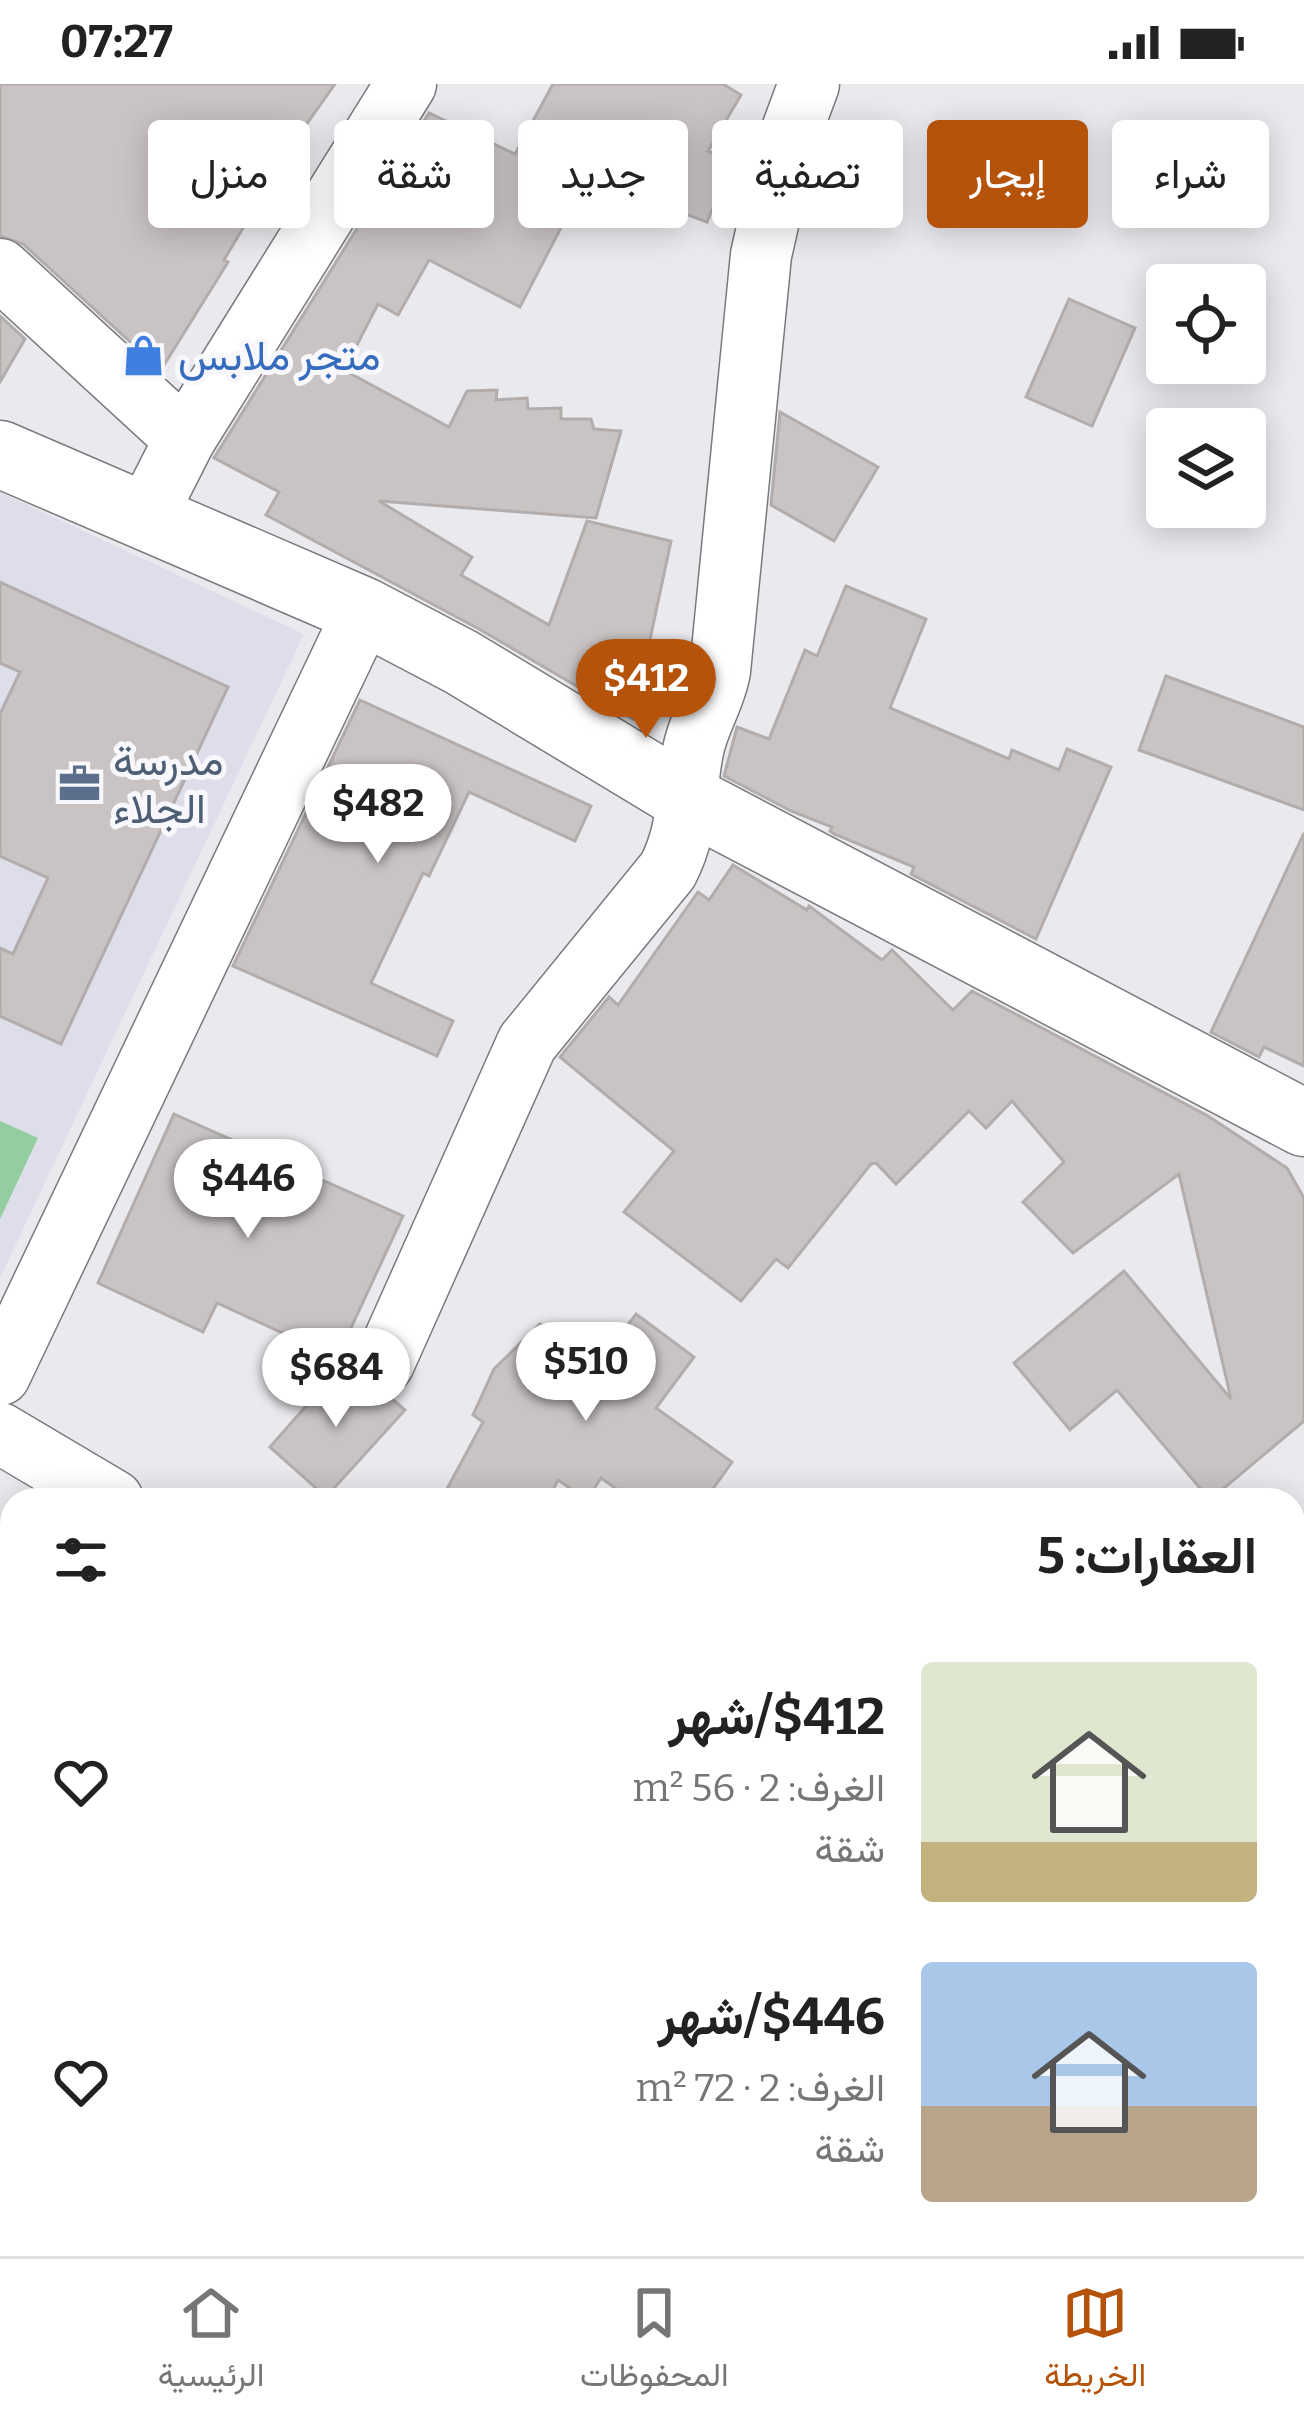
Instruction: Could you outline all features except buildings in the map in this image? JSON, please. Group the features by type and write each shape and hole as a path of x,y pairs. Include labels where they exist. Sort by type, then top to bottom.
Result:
{"main road":[{"path":"0,454 364,611 461,662 688,799 1304,1123"}],"street":[{"path":"146,516 185,439 406,84"},
{"path":"384,1364 526,1043 668,870 680,845 693,752 720,671 761,255 785,149 809,84"},
{"path":"0,269 185,439"},
{"path":"0,1375 364,611"},
{"path":"0,1433 93,1488"}],"shaded area":[{"path":"0,492 304,634 0,1278"}],"green space":[{"path":"0,1121 38,1138 0,1219"}],"place":[{"name":"متجر ملابس","path":"144,355"},
{"name":"مدرسة الجلاء","path":"79,784"}]}
